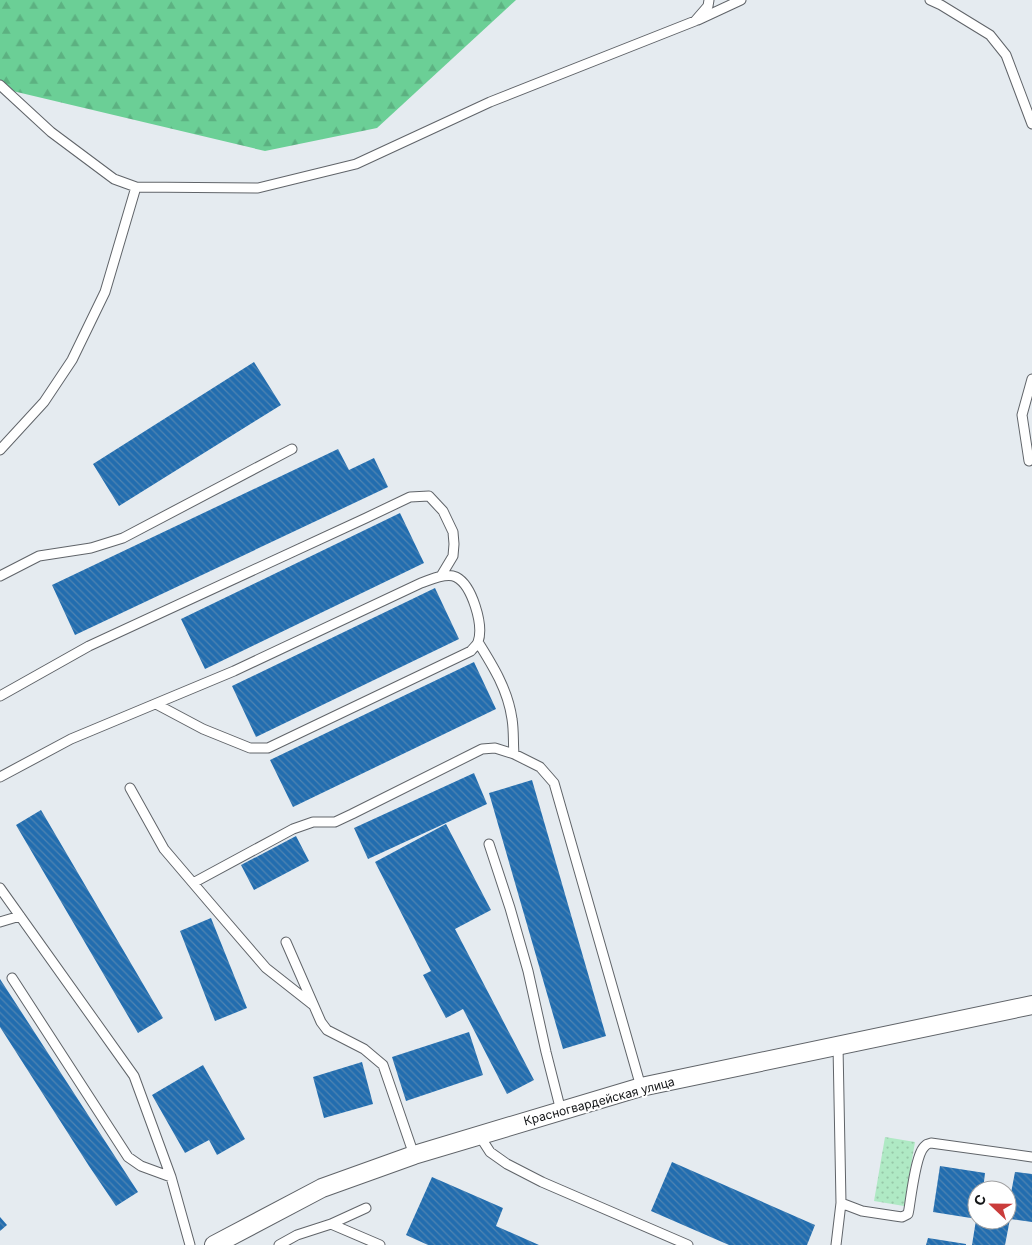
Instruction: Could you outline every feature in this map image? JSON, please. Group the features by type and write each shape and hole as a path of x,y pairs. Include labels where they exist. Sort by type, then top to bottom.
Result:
{"street":[{"name":"Красногвардейская улица","path":"214,1245 322,1188 414,1155 641,1087 1032,1005"}],"lane":[{"path":"695,21 708,6 708,0"},
{"path":"0,85 50,132 114,179 136,187 258,188 356,164 490,102 695,21 741,0"},
{"path":"930,0 990,35 1006,55 1032,124"},
{"path":"0,450 44,402 72,360 105,292 136,187"},
{"path":"1031,464 1022,416 1032,379"},
{"path":"0,576 39,556 91,548 123,538 292,450"},
{"path":"0,696 89,646 410,497 429,496 443,511 453,532 453,556 441,576"},
{"path":"0,777 70,739 234,671 421,583 441,576 455,576 465,585 477,609 478,642 471,651 268,748 250,748 202,728 156,704"},
{"path":"478,642 496,671 508,700 512,720 514,754"},
{"path":"193,883 293,829 313,822 336,822 482,749 495,748 514,754 540,767 554,783 641,1087"},
{"path":"130,788 164,849 266,968 313,1004"},
{"path":"489,844 528,971 561,1111"},
{"path":"0,888 134,1076 171,1177 190,1245"},
{"path":"0,922 20,916"},
{"path":"286,942 321,1022 327,1030 364,1049 382,1065 414,1155"},
{"path":"12,978 128,1157 142,1166 171,1177"},
{"path":"836,1245 841,1203 838,1046"},
{"path":"479,1135 490,1152 507,1164 542,1182 688,1245"},
{"path":"841,1203 862,1211 902,1217 908,1214 918,1160 922,1149 931,1143 1032,1157"},
{"path":"279,1245 297,1235 331,1224 366,1208"},
{"path":"331,1224 380,1245"}],"green space":[{"path":"0,0 516,0 377,128 265,151 0,88"},
{"path":"885,1137 915,1142 904,1206 874,1201"}],"building":[{"path":"254,362 281,405 119,506 93,464"},
{"path":"338,449 349,470 374,458 388,487 75,635 52,585"},
{"path":"400,513 424,563 205,669 181,619"},
{"path":"435,588 459,639 256,737 232,686"},
{"path":"474,662 496,709 293,807 270,760"},
{"path":"474,773 487,804 368,859 354,828"},
{"path":"532,780 606,1036 563,1049 489,793"},
{"path":"41,810 163,1018 138,1033 16,825"},
{"path":"446,824 491,910 455,929 534,1080 507,1094 463,1009 446,1018 423,975 431,971 375,862"},
{"path":"296,836 309,861 254,890 241,865"},
{"path":"211,918 247,1008 215,1021 180,931"},
{"path":"0,979 138,1192 116,1206 0,1027"},
{"path":"469,1032 483,1075 406,1101 392,1057"},
{"path":"362,1062 373,1104 324,1118 313,1077"},
{"path":"203,1065 245,1139 217,1155 209,1140 185,1153 152,1095"},
{"path":"672,1162 815,1225 807,1245 729,1245 651,1211"},
{"path":"940,1166 985,1173 984,1180 967,1180 967,1217 933,1212"},
{"path":"1015,1172 1032,1174 1032,1222 1017,1220 1017,1180 1013,1180"},
{"path":"432,1177 503,1208 496,1226 539,1245 428,1245 406,1235"},
{"path":"0,1217 7,1225 0,1231"},
{"path":"974,1230 1008,1230 1005,1245 972,1245"},
{"path":"928,1238 966,1244 966,1245 926,1245"}]}
